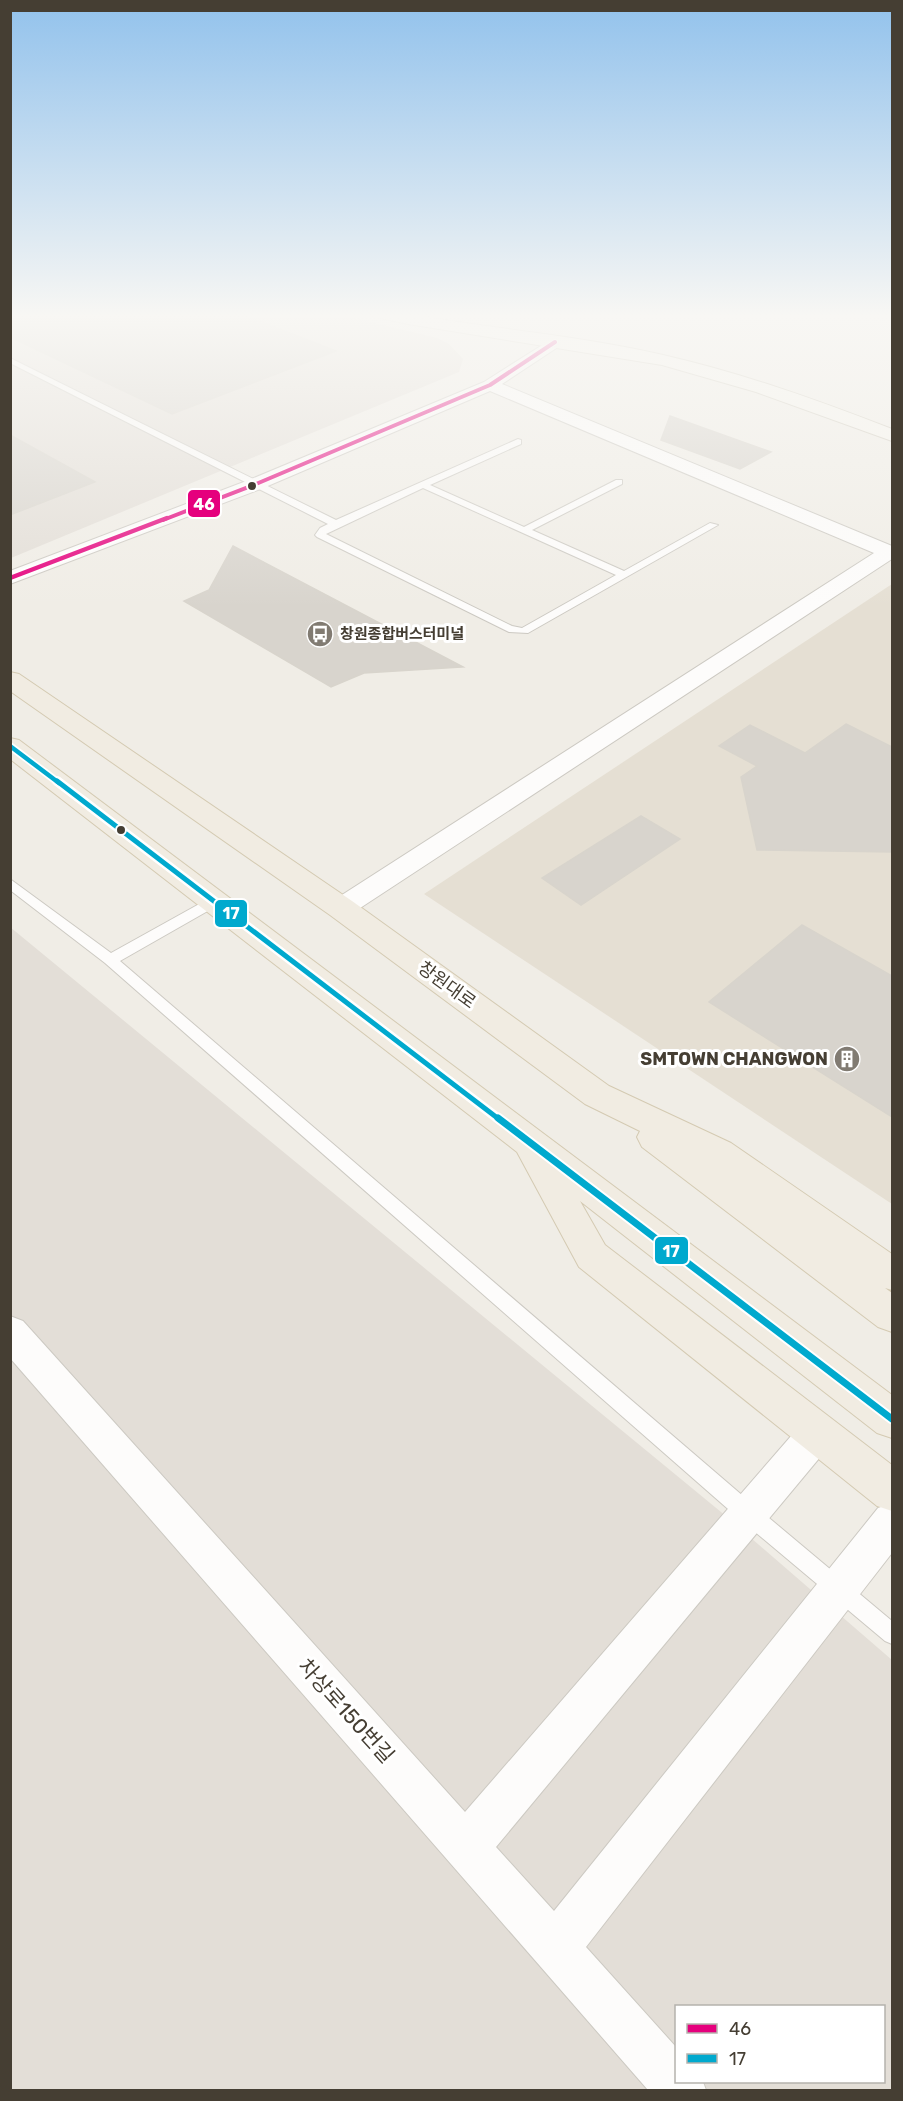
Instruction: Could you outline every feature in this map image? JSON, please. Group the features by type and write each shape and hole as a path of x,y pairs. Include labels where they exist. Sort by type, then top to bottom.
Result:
{"main road":[{"path":"827,411 892,435"},
{"name":"창원대로","path":"13,678 341,908 597,1095 719,1153 892,1274"},
{"path":"10,746 283,952 527,1142 892,1419"},
{"path":"597,1095 892,1315"},
{"path":"527,1142 592,1256 892,1491"}],"street":[{"path":"13,587 56,560 256,484 428,411"},
{"path":"553,411 891,552"},
{"path":"341,908 891,552"},
{"path":"10,567 56,560"},
{"name":"차상로150번길","path":"10,1332 681,2091"},
{"path":"466,1847 818,1432"},
{"path":"555,1948 892,1522"}],"lane":[{"path":"111,411 336,524"},
{"path":"518,442 323,530 320,535 509,629 524,631 713,525"},
{"path":"525,530 619,482"},
{"path":"423,485 624,575"},
{"path":"10,883 110,960 749,1514 892,1634"},
{"path":"110,960 215,901"}],"shaded area":[{"path":"11,411 365,411 11,558"},
{"path":"892,584 892,1204 424,894"},
{"path":"10,927 721,1512 892,1660 892,2090 11,2090"}],"building":[{"path":"670,416 771,452 740,469 661,440"},
{"path":"10,435 95,482 10,515"},
{"name":"창원종합버스터미널","path":"233,546 463,667 364,673 331,687 184,601 209,590"},
{"path":"846,724 892,747 892,852 757,850 741,777 757,766 719,746 750,725 805,753"},
{"path":"641,816 680,839 581,905 542,878"},
{"name":"SMTOWN CHANGWON","path":"802,925 892,976 892,1117 709,1002"}],"transit line":[{"name":"46","path":"10,578 256,484 428,411"},
{"name":"17","path":"10,746 892,1419"}],"place":[{"name":"창원종합버스터미널","path":"320,634"},
{"name":"SMTOWN CHANGWON","path":"847,1059"}]}
